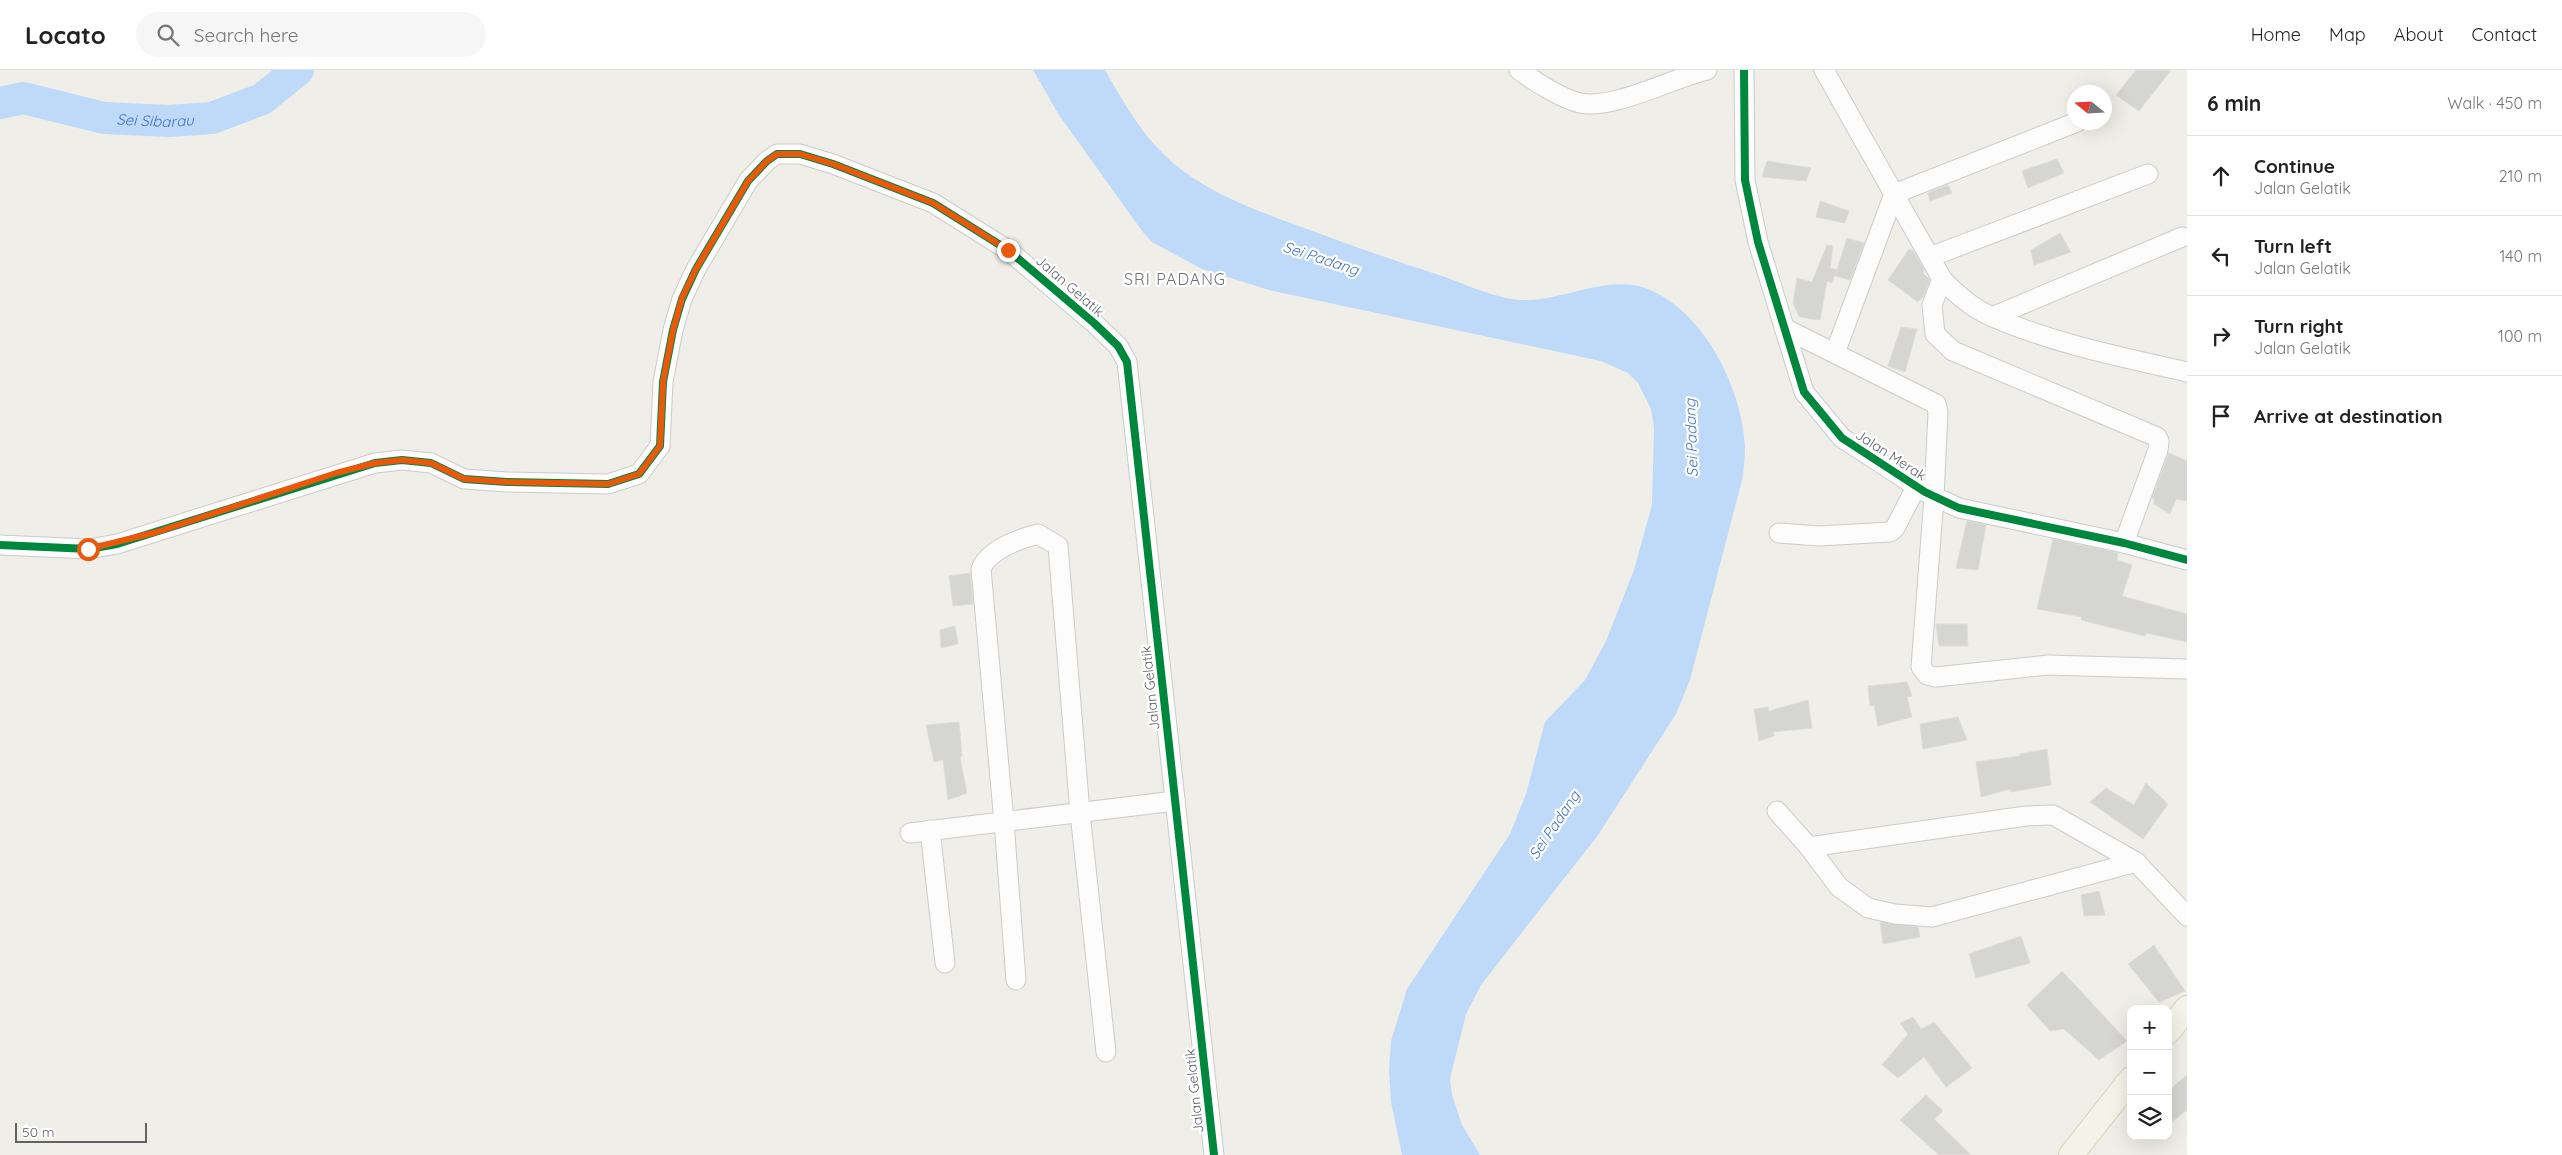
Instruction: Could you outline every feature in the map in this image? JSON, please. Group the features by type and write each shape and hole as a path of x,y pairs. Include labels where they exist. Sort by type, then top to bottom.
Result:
{"main road":[{"path":"2172,1027 2187,1008"},
{"path":"2071,1155 2127,1084"}],"street":[{"path":"1519,70 1572,100 1593,104 1616,100 1707,70"},
{"name":"Jalan Merak","path":"1744,70 1744,180 1758,242 1804,392 1842,438 1916,487 1959,508 2124,543 2187,560"},
{"path":"1824,70 1942,278 1958,295 1992,317 2092,350 2187,372"},
{"path":"1835,353 1894,194 2067,126"},
{"name":"Jalan Gelatik","path":"0,545 88,549 117,544 336,473 375,463 402,460 431,463 464,479 507,482 608,484 639,474 660,446 663,382 673,330 682,298 696,269 748,181 767,161 777,154 800,154 833,164 933,203 1008,250 1094,323 1118,346 1127,362 1214,1155"},
{"path":"1930,257 2148,174"},
{"path":"1992,317 2182,237"},
{"path":"1942,278 1932,305 1935,334 1953,351 2157,437 2159,441 2158,450 2124,543"},
{"path":"1784,328 1936,404 1938,412 1934,497 1921,667 1927,675 1936,678 2048,665 2187,669"},
{"path":"1780,533 1819,536 1890,532 1895,528 1916,487"},
{"path":"1016,980 1004,822 980,569 983,562 998,550 1038,534 1058,546 1080,812 1106,1052"},
{"path":"910,833 1175,801"},
{"path":"1777,811 1809,847 1839,887 1868,908 1895,914 1932,917 2136,862"},
{"path":"1809,847 2026,816 2053,815 2136,862 2187,916"},
{"path":"930,830 945,963"}],"water":[{"name":"Sei Padang","path":"1033,70 1105,70 1129,111 1148,137 1158,149 1182,170 1237,202 1348,244 1510,299 1521,300 1553,297 1618,284 1634,285 1650,290 1670,301 1688,316 1717,355 1728,378 1737,401 1742,424 1745,446 1743,476 1690,680 1676,714 1598,835 1481,985 1466,1014 1450,1079 1452,1095 1462,1125 1480,1155 1402,1155 1391,1102 1389,1071 1391,1041 1407,989 1510,834 1526,794 1545,722 1585,680 1606,641 1634,570 1652,505 1654,428 1651,409 1638,383 1628,373 1601,361 1269,290 1202,269 1152,242 1142,231 1059,115"}],"building":[{"path":"2136,70 2171,70 2139,111 2116,95"},
{"path":"2057,159 2064,173 2028,188 2022,171"},
{"path":"1767,161 1811,168 1806,181 1762,177"},
{"path":"1948,185 1952,193 1930,201 1928,193"},
{"path":"1820,201 1849,211 1845,223 1816,217"},
{"path":"2060,233 2071,252 2034,265 2031,250"},
{"path":"1847,238 1864,243 1850,280 1835,276"},
{"path":"1827,245 1833,246 1830,268 1837,270 1832,283 1827,281 1820,320 1799,317 1793,303 1797,278 1812,282"},
{"path":"1909,249 1913,251 1924,269 1923,273 1930,280 1923,297 1918,302 1888,280"},
{"path":"1901,327 1917,329 1905,372 1888,366"},
{"path":"2169,453 2187,461 2187,501 2176,499 2170,514 2154,504 2154,499 2152,498"},
{"path":"1967,521 1986,525 1978,570 1956,568"},
{"path":"2053,539 2118,553 2117,560 2132,565 2122,596 2187,614 2187,642 2146,633 2145,636 2081,620 2082,617 2037,609"},
{"path":"970,573 973,604 953,606 949,576"},
{"path":"1936,624 1967,624 1968,646 1939,646"},
{"path":"955,626 958,644 941,648 940,630"},
{"path":"1907,682 1912,696 1907,697 1912,717 1878,726 1874,705 1870,706 1868,686"},
{"path":"1808,700 1812,728 1773,732 1774,736 1759,741 1754,709 1768,707 1769,711"},
{"path":"1958,717 1967,740 1923,749 1920,724"},
{"path":"959,722 962,756 960,757 967,793 948,800 943,760 934,762 926,725"},
{"path":"2047,749 2051,785 2011,792 2010,789 1981,797 1976,762 2020,756 2020,754"},
{"path":"2146,783 2168,804 2143,839 2090,802 2106,788 2134,805"},
{"path":"2099,891 2105,915 2084,916 2081,895"},
{"path":"1880,922 1918,927 1920,937 1883,944"},
{"path":"2021,936 2030,963 1976,978 1969,954"},
{"path":"2154,945 2185,991 2159,1002 2128,964"},
{"path":"2062,971 2127,1041 2099,1060 2064,1029 2050,1031 2027,1005"},
{"path":"1913,1017 1921,1029 1934,1022 1972,1068 1946,1087 1924,1057 1898,1078 1882,1065 1908,1034 1900,1023"},
{"path":"2187,1075 2187,1110 2172,1122 2172,1095 2172,1088"},
{"path":"1926,1095 1943,1111 1934,1119 1971,1155 1939,1155 1900,1120"}],"waterway":[{"name":"Sei Sibarau","path":"0,103 23,98 104,118 169,121 212,118 262,99 298,70"}],"cycle path":[{"path":"1744,70 1745,180 1758,242 1804,392 1842,438 1925,492 1959,508 2124,543 2187,560"},
{"path":"0,545 89,549 117,544 375,463 402,460 431,463 464,479 507,482 608,484 639,474 660,446 663,382 673,330 682,299 696,269 748,181 767,161 777,154 800,154 833,164 933,203 1008,250 1094,323 1118,346 1127,362 1214,1155"}],"district":[{"name":"SRI PADANG","path":"1175,279"}],"route":[{"path":"88,549 117,544 336,473 375,463 402,460 431,463 464,479 507,482 608,484 639,474 660,446 663,382 673,330 682,298 696,269 748,181 767,161 777,154 800,154 833,164 933,203 1008,250"}]}
